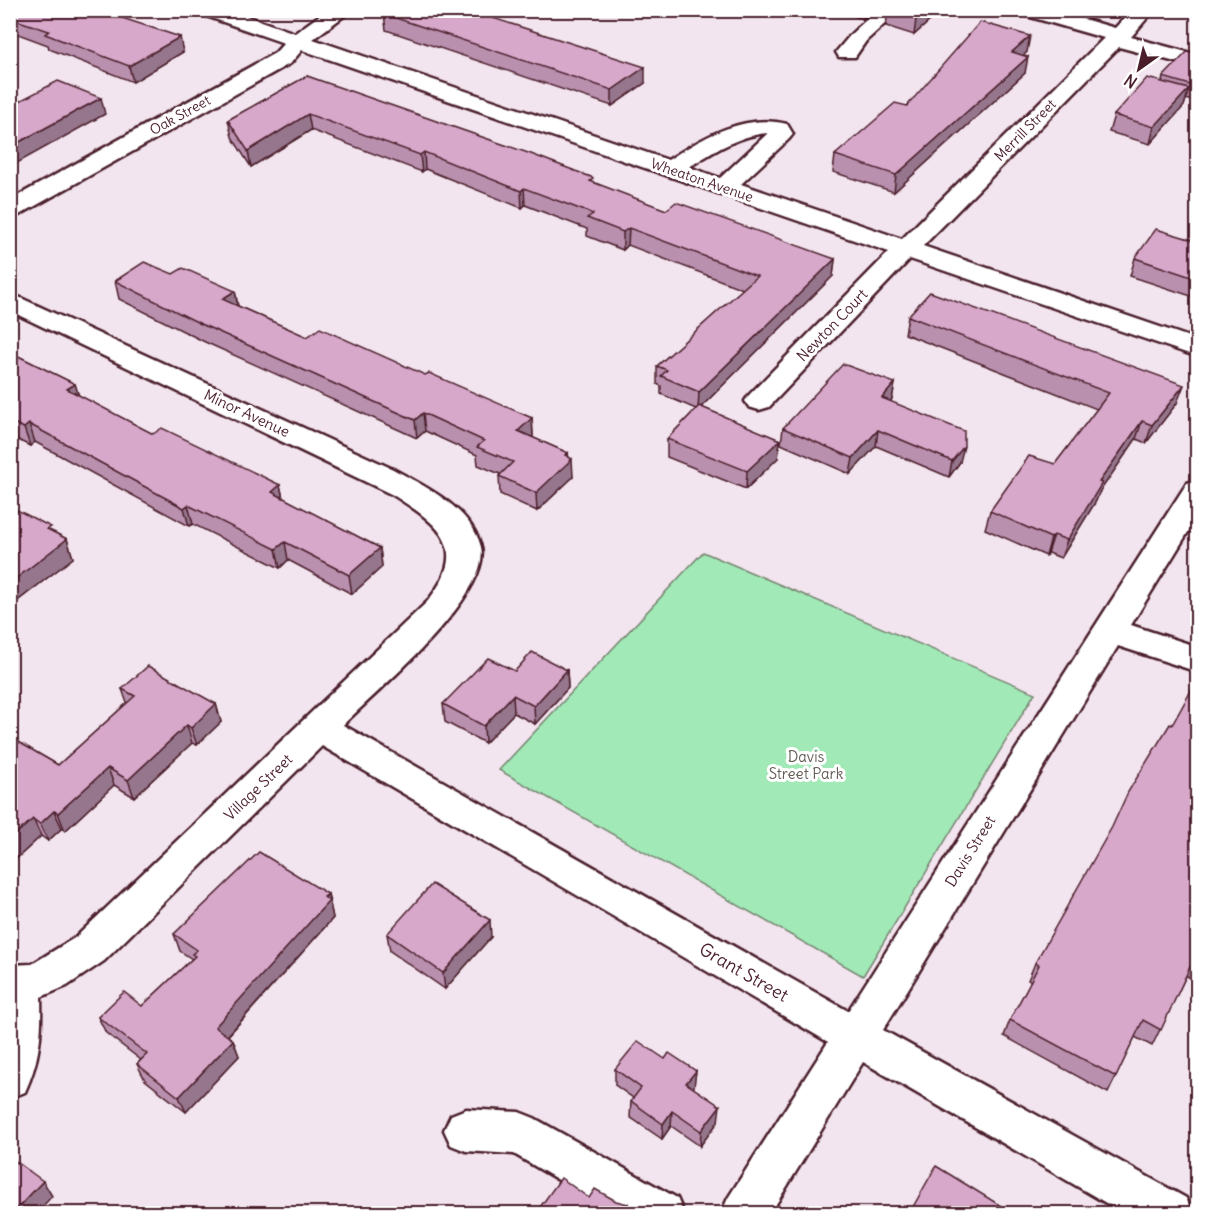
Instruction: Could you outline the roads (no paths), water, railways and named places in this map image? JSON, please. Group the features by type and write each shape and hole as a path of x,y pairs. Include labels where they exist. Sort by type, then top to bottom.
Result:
{"street":[{"name":"Wheaton Avenue","path":"207,10 1197,349"},
{"name":"Oak Street","path":"10,210 283,58 296,41 315,26 342,10"},
{"path":"848,52 859,37 890,10"},
{"path":"1027,10 1197,62"},
{"name":"Merrill Street","path":"906,249 1144,10"},
{"path":"670,169 705,147 739,132 768,126 779,129 781,134 724,187"},
{"name":"Newton Court","path":"759,401 906,249"},
{"name":"Minor Avenue","path":"10,301 359,467 425,501 455,527 464,549"},
{"name":"Davis Street","path":"744,1214 1197,490"},
{"name":"Village Street","path":"16,984 57,972 90,949 320,728 439,610 457,587 466,570 464,549"},
{"path":"1108,630 1197,660"},
{"name":"Grant Street","path":"320,728 854,1036 1170,1214"},
{"path":"10,1078 21,1040 16,984"},
{"path":"466,1130 519,1133 661,1214"}],"park label":[{"name":"Davis Street Park","path":"806,764"}]}
